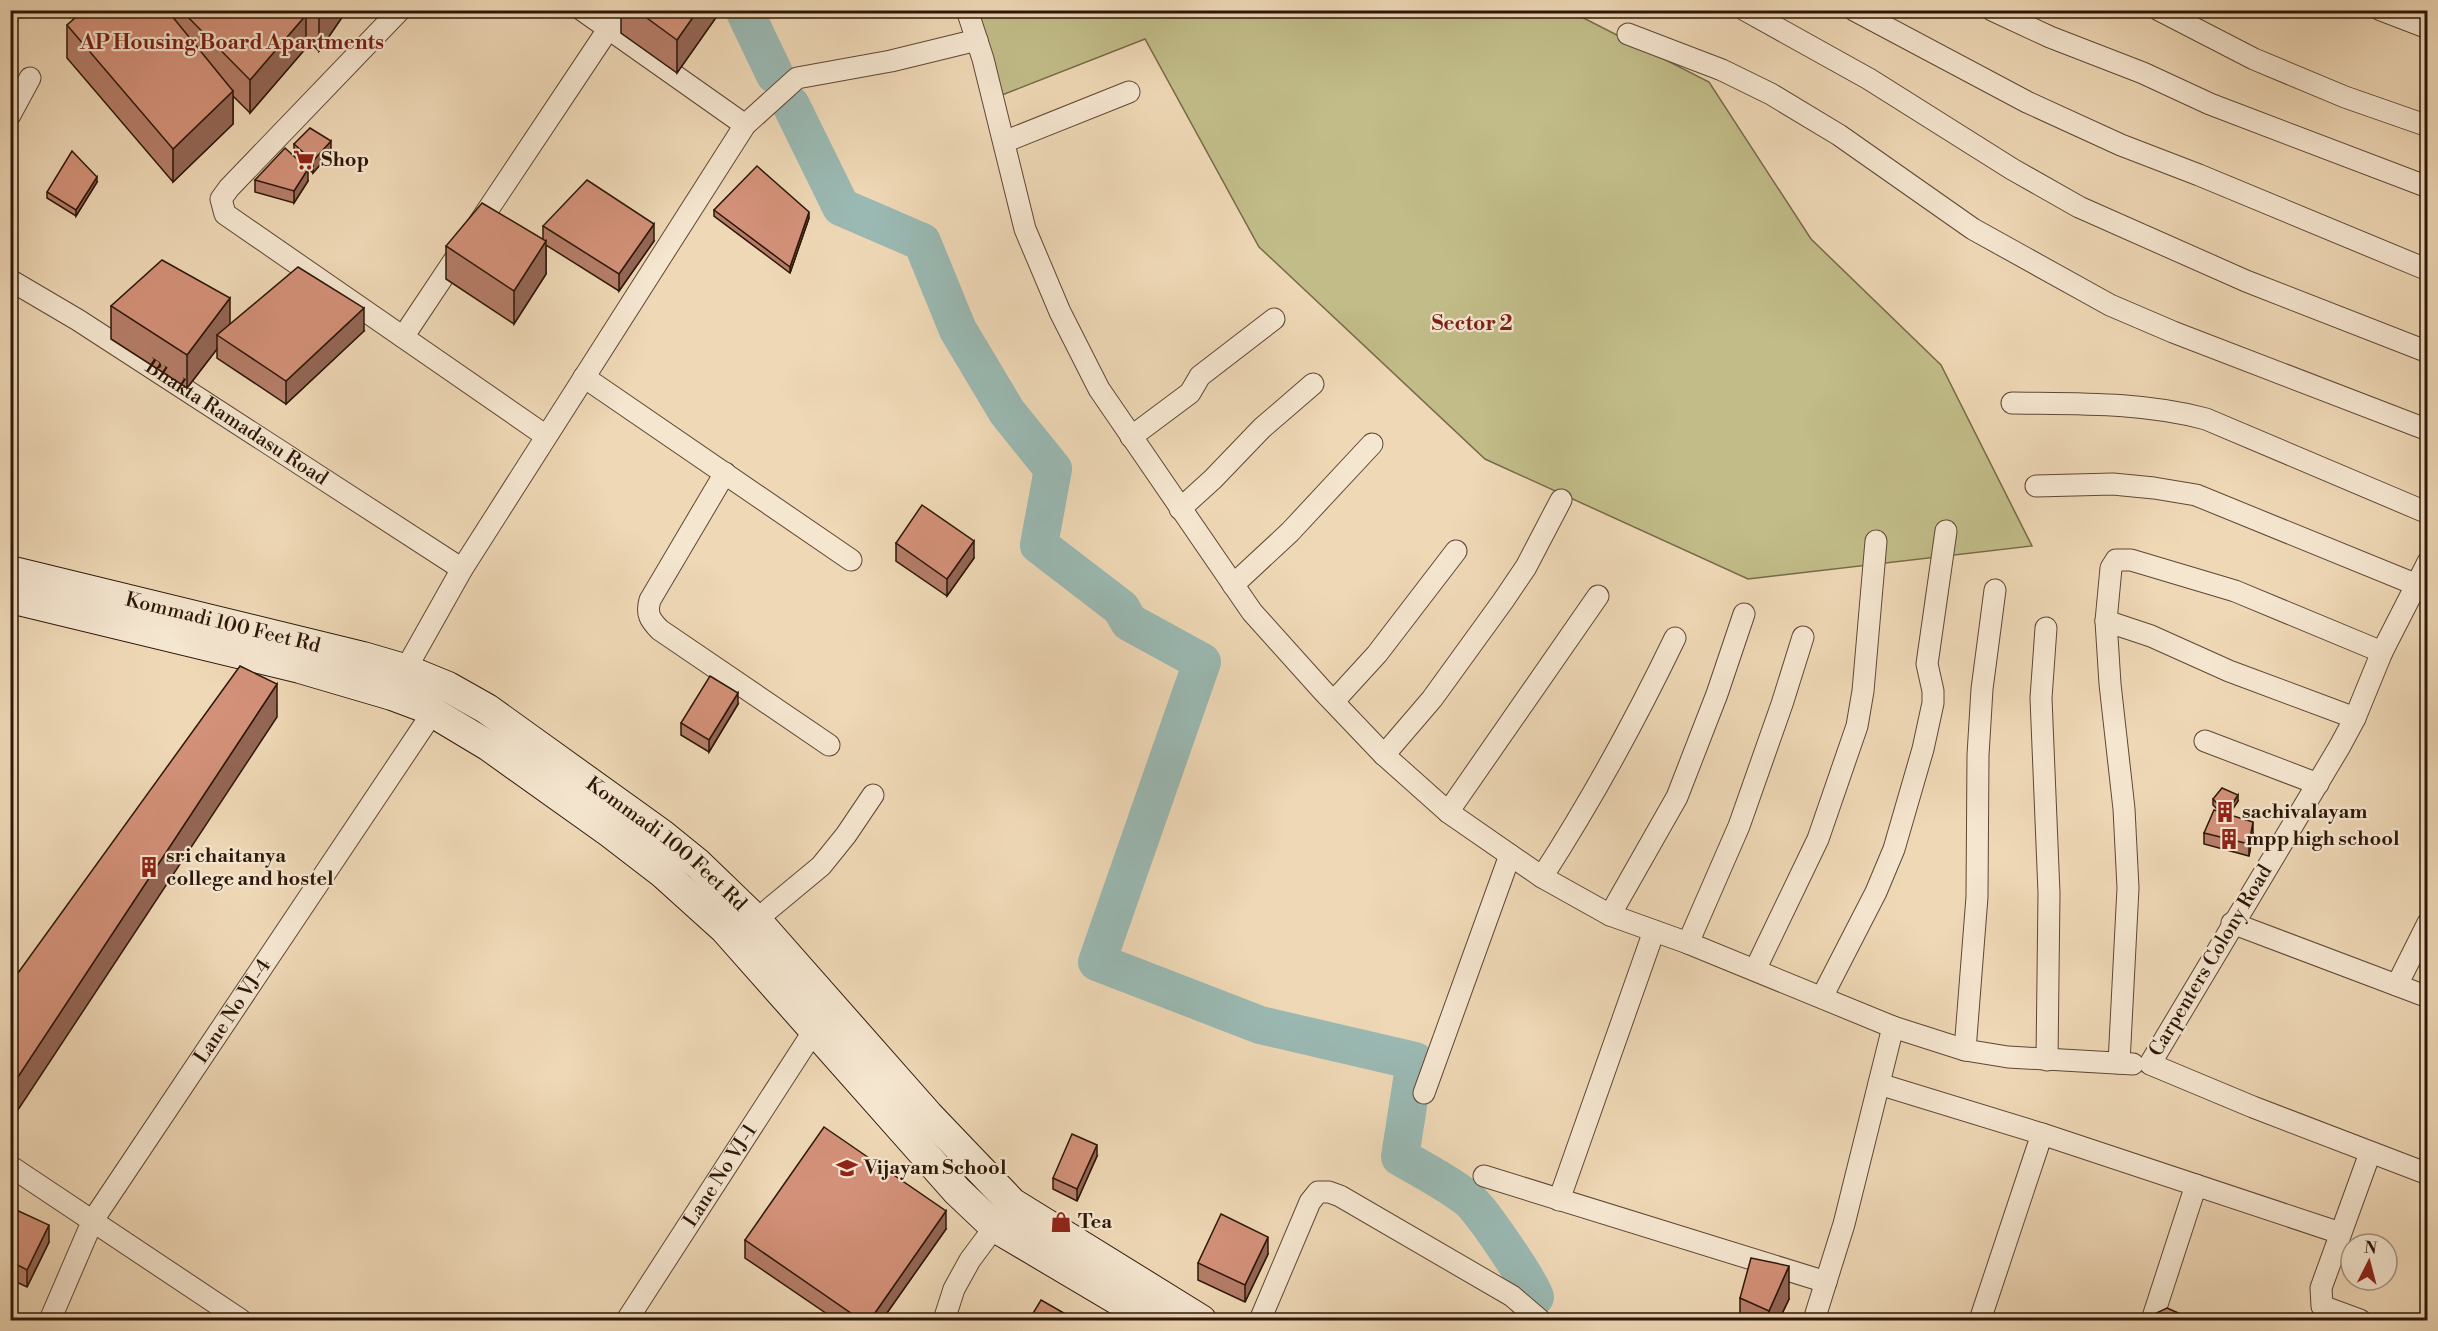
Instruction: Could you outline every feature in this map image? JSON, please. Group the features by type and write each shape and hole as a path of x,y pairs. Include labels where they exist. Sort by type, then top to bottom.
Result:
{"main road":[{"name":"Kommadi 100 Feet Rd","path":"10,571 193,614 398,682 434,712 489,746 663,873 724,928 951,1184 1003,1215 1201,1320"},
{"name":"Kommadi 100 Feet Rd","path":"10,598 300,668 398,682 468,698 532,739 698,864 756,920 928,1115 1003,1215"},
{"path":"1003,1215 1152,1320"}],"street":[{"path":"400,10 228,188 221,199 225,214 546,436"},
{"path":"582,10 745,125"},
{"path":"403,337 621,10"},
{"path":"967,10 1004,142 1025,229 1060,312 1099,389 1252,612 1384,755 1448,812 1542,877 1611,915 1688,943 1893,1027 1965,1050 2047,1060 2150,1064"},
{"path":"1745,10 1859,73 2012,169 2079,207 2246,281 2427,352"},
{"path":"1854,10 2026,102 2121,145 2427,270"},
{"path":"1992,10 2050,37 2143,73 2210,104 2427,188"},
{"path":"2159,10 2254,60 2345,97 2427,126"},
{"path":"2391,12 2427,28"},
{"path":"1628,34 1722,70 1771,94 1839,135 1973,229 2110,305 2173,332 2427,430"},
{"path":"398,682 462,569 745,125 797,78 891,61 976,39"},
{"path":"10,115 30,78"},
{"path":"1004,142 1129,92"},
{"name":"Bhakta Ramadasu Road","path":"10,280 88,326 462,569"},
{"path":"1131,437 1190,393 1200,376 1274,319"},
{"path":"584,376 851,560"},
{"path":"1180,509 1213,479 1262,428 1314,384"},
{"path":"2012,404 2108,404 2179,412 2206,419 2427,513"},
{"path":"1233,585 1290,532 1371,444"},
{"path":"724,473 650,600 647,611 651,621 660,630 829,745"},
{"path":"2036,486 2114,484 2196,495 2418,585"},
{"path":"1384,755 1438,692 1503,601 1526,567 1561,500"},
{"path":"1822,998 1876,892 1894,849 1923,749 1933,703 1933,691 1927,664 1946,531"},
{"path":"1755,970 1818,840 1845,768 1857,726 1863,691 1876,541"},
{"path":"1334,701 1384,646 1456,551"},
{"path":"2119,1063 2128,888 2124,809 2110,684 2106,621 2110,568 2116,560 2131,560 2235,591 2382,652"},
{"name":"Carpenters Colony Road","path":"2427,562 2418,585 2382,652 2355,718 2318,784 2232,923 2150,1064 2427,1174"},
{"path":"1965,1050 1977,897 1978,755 1982,689 1995,590"},
{"path":"1448,812 1598,596"},
{"path":"1611,915 1677,797 1717,694 1744,614"},
{"path":"2106,621 2133,629 2229,671 2355,718"},
{"path":"2046,628 2041,699 2048,881 2047,1060"},
{"path":"1688,943 1739,826 1803,637"},
{"path":"1542,877 1585,811 1615,758 1675,638"},
{"name":"Lane No VJ-4","path":"50,1320 93,1220 434,712"},
{"path":"2205,741 2318,784"},
{"path":"756,920 821,866 846,835 873,795"},
{"path":"1424,1093 1510,855"},
{"path":"2232,923 2427,997"},
{"path":"2397,985 2427,923"},
{"path":"1559,1200 1654,931"},
{"path":"1814,1320 1844,1224 1893,1027"},
{"name":"Lane No VJ-1","path":"627,1320 815,1029"},
{"path":"1879,1084 2042,1134 2339,1233"},
{"path":"1980,1320 2042,1134"},
{"path":"2340,1232 2370,1153"},
{"path":"10,1166 241,1320"},
{"path":"1484,1176 1826,1282"},
{"path":"2152,1320 2196,1185"},
{"path":"1260,1320 1310,1202 1318,1192 1329,1192 1340,1196 1512,1296 1540,1320"},
{"path":"944,1320 954,1288 970,1260 1003,1215"},
{"path":"2339,1236 2321,1288 2322,1306 2360,1320"}],"shaded area":[{"path":"976,11 1570,11 1709,82 1811,239 1941,365 2032,546 1748,579 1485,459 1259,247 1145,39 1002,95"}],"building":[{"path":"84,10 167,10 233,91 173,149 67,25"},
{"path":"181,10 301,10 306,15 250,80"},
{"path":"311,10 324,10 319,18"},
{"path":"636,10 698,10 677,40"},
{"path":"310,128 331,141 313,161 294,144"},
{"path":"285,148 308,169 294,191 255,180"},
{"path":"72,151 97,177 76,210 47,192"},
{"path":"757,166 809,212 790,267 714,210"},
{"path":"587,180 654,224 619,274 543,226"},
{"path":"482,203 546,241 514,291 446,246"},
{"path":"162,260 230,298 187,355 111,306"},
{"path":"298,267 364,308 286,381 217,335"},
{"path":"922,505 974,541 947,579 896,543"},
{"name":"sri chaitanya college and hostel","path":"240,666 277,684 10,1089 10,984"},
{"path":"710,676 738,693 709,740 681,723"},
{"path":"2222,788 2238,795 2226,813 2213,799"},
{"path":"2214,810 2253,822 2249,844 2204,833"},
{"name":"Vijayam School","path":"824,1127 946,1211 870,1320 861,1320 745,1240"},
{"path":"1072,1134 1097,1145 1077,1189 1053,1178"},
{"path":"12,1208 49,1225 27,1270 10,1261 10,1210"},
{"path":"1221,1214 1268,1237 1245,1285 1198,1263"},
{"path":"1751,1258 1789,1266 1769,1311 1740,1298"},
{"path":"1041,1300 1076,1320 1029,1320"},
{"path":"2167,1308 2194,1320 2147,1320 2148,1317"},
{"path":"2326,1316 2337,1320 2319,1320"}],"waterway":[{"path":"744,10 775,75"},
{"path":"791,105 841,207 922,242 958,330 1007,412 1053,469 1039,545 1121,608 1129,622 1202,662 1097,962 1260,1025 1415,1061 1400,1157 1451,1187 1474,1205 1504,1245 1535,1297"}],"place":[{"name":"Shop","path":"304,160"},
{"name":"sachivalayam","path":"2225,812"},
{"name":"mpp high school","path":"2229,839"},
{"name":"sri chaitanya college and hostel","path":"149,867"},
{"name":"Vijayam School","path":"847,1168"},
{"name":"Tea","path":"1061,1222"}],"district":[{"name":"AP Housing Board Apartments","path":"232,43"},
{"name":"Sector 2","path":"1472,324"}]}
